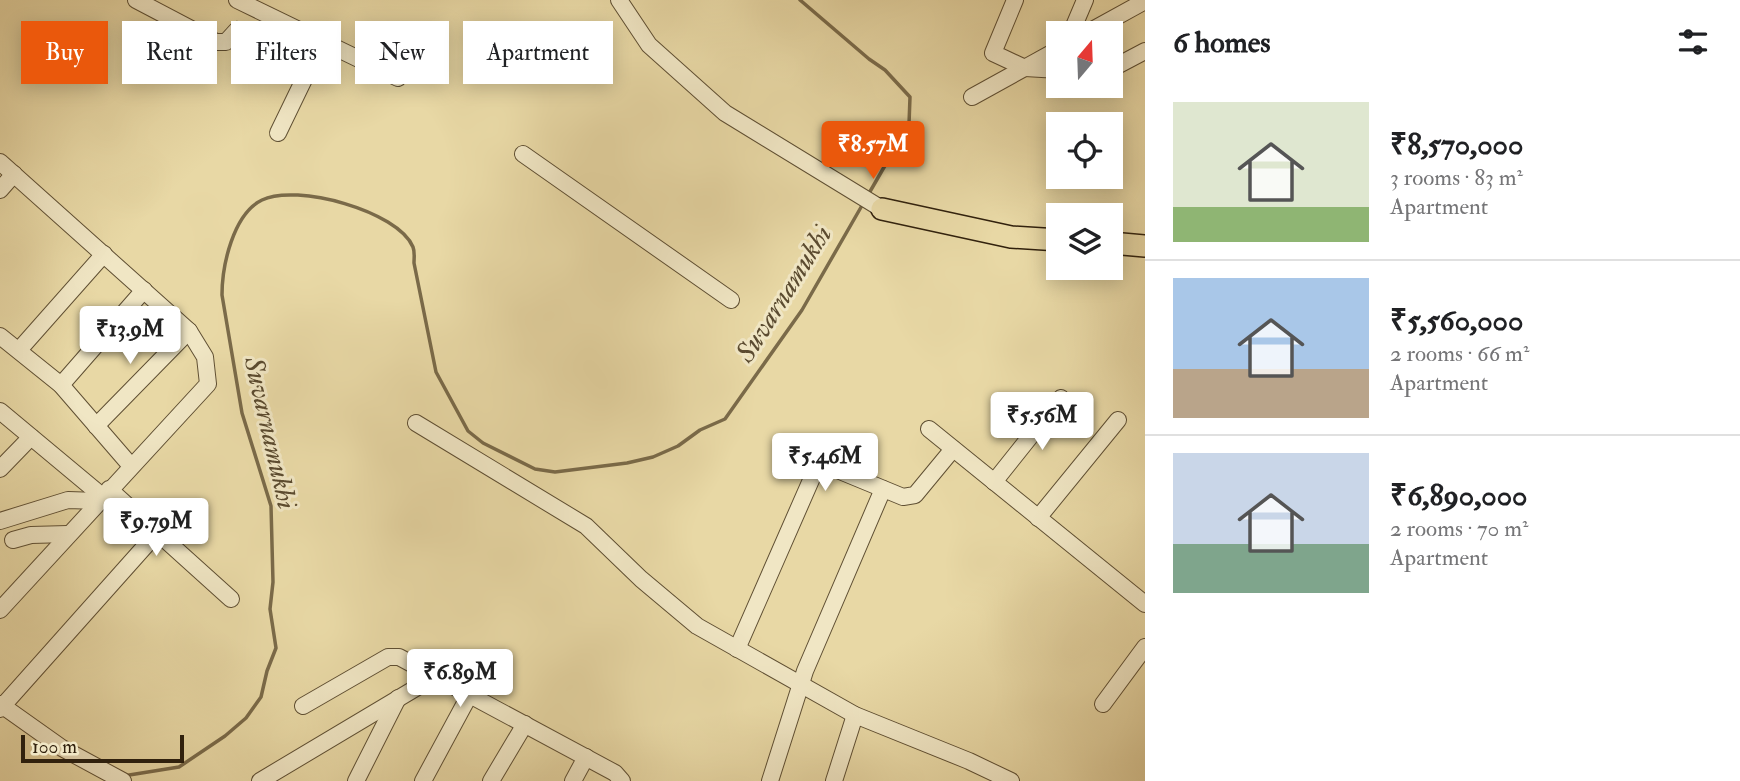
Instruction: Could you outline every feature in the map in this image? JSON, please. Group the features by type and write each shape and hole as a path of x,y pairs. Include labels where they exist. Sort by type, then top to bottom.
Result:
{"main road":[{"path":"882,209 1011,237 1046,239"},
{"path":"1123,244 1145,246"}],"street":[{"path":"136,0 216,42 226,42 231,37"},
{"path":"237,0 282,21"},
{"path":"619,0 649,45 726,113 882,209"},
{"path":"1015,0 993,54 1025,68 1046,69"},
{"path":"1076,21 1085,0"},
{"path":"1109,21 1145,1"},
{"path":"1124,62 1145,51"},
{"path":"972,97 1046,56"},
{"path":"278,133 302,84"},
{"path":"523,154 731,300"},
{"path":"0,162 189,331 205,357 208,384 0,610"},
{"path":"0,190 15,174"},
{"path":"19,350 104,254"},
{"path":"61,385 144,290"},
{"path":"96,426 189,331"},
{"path":"0,336 61,385 131,466"},
{"path":"994,482 1061,398"},
{"path":"0,411 103,495 156,534 231,598"},
{"path":"1038,518 1118,420"},
{"path":"416,423 586,526 641,579 697,625 855,716 969,761 1011,781"},
{"path":"929,429 1145,604"},
{"path":"0,469 31,437"},
{"path":"737,649 815,471 823,464 903,497 915,495 953,449"},
{"path":"770,781 801,684 883,489"},
{"path":"0,521 68,500 103,495"},
{"path":"13,540 31,535 68,534"},
{"path":"123,781 62,748 1,706 156,534"},
{"path":"1103,704 1145,647"},
{"path":"303,706 388,657 405,659 615,773 622,781"},
{"path":"261,781 436,676"},
{"path":"423,781 470,694"},
{"path":"356,781 398,698"},
{"path":"834,781 855,716"},
{"path":"491,781 525,724"},
{"path":"573,781 586,757"}],"waterway":[{"name":"Suvarnamukhi","path":"800,0 885,70 910,97 909,124 868,195"},
{"name":"Suvarnamukhi","path":"123,776 179,767 225,736 246,718 261,697 276,648 270,609 273,582 271,506 242,413 222,295 224,270 231,242 252,207 262,200 278,196 321,198 368,212 404,234 414,249 414,263 436,372 468,431 483,443 535,469 555,472 653,457 725,419 802,310 864,202"}]}
